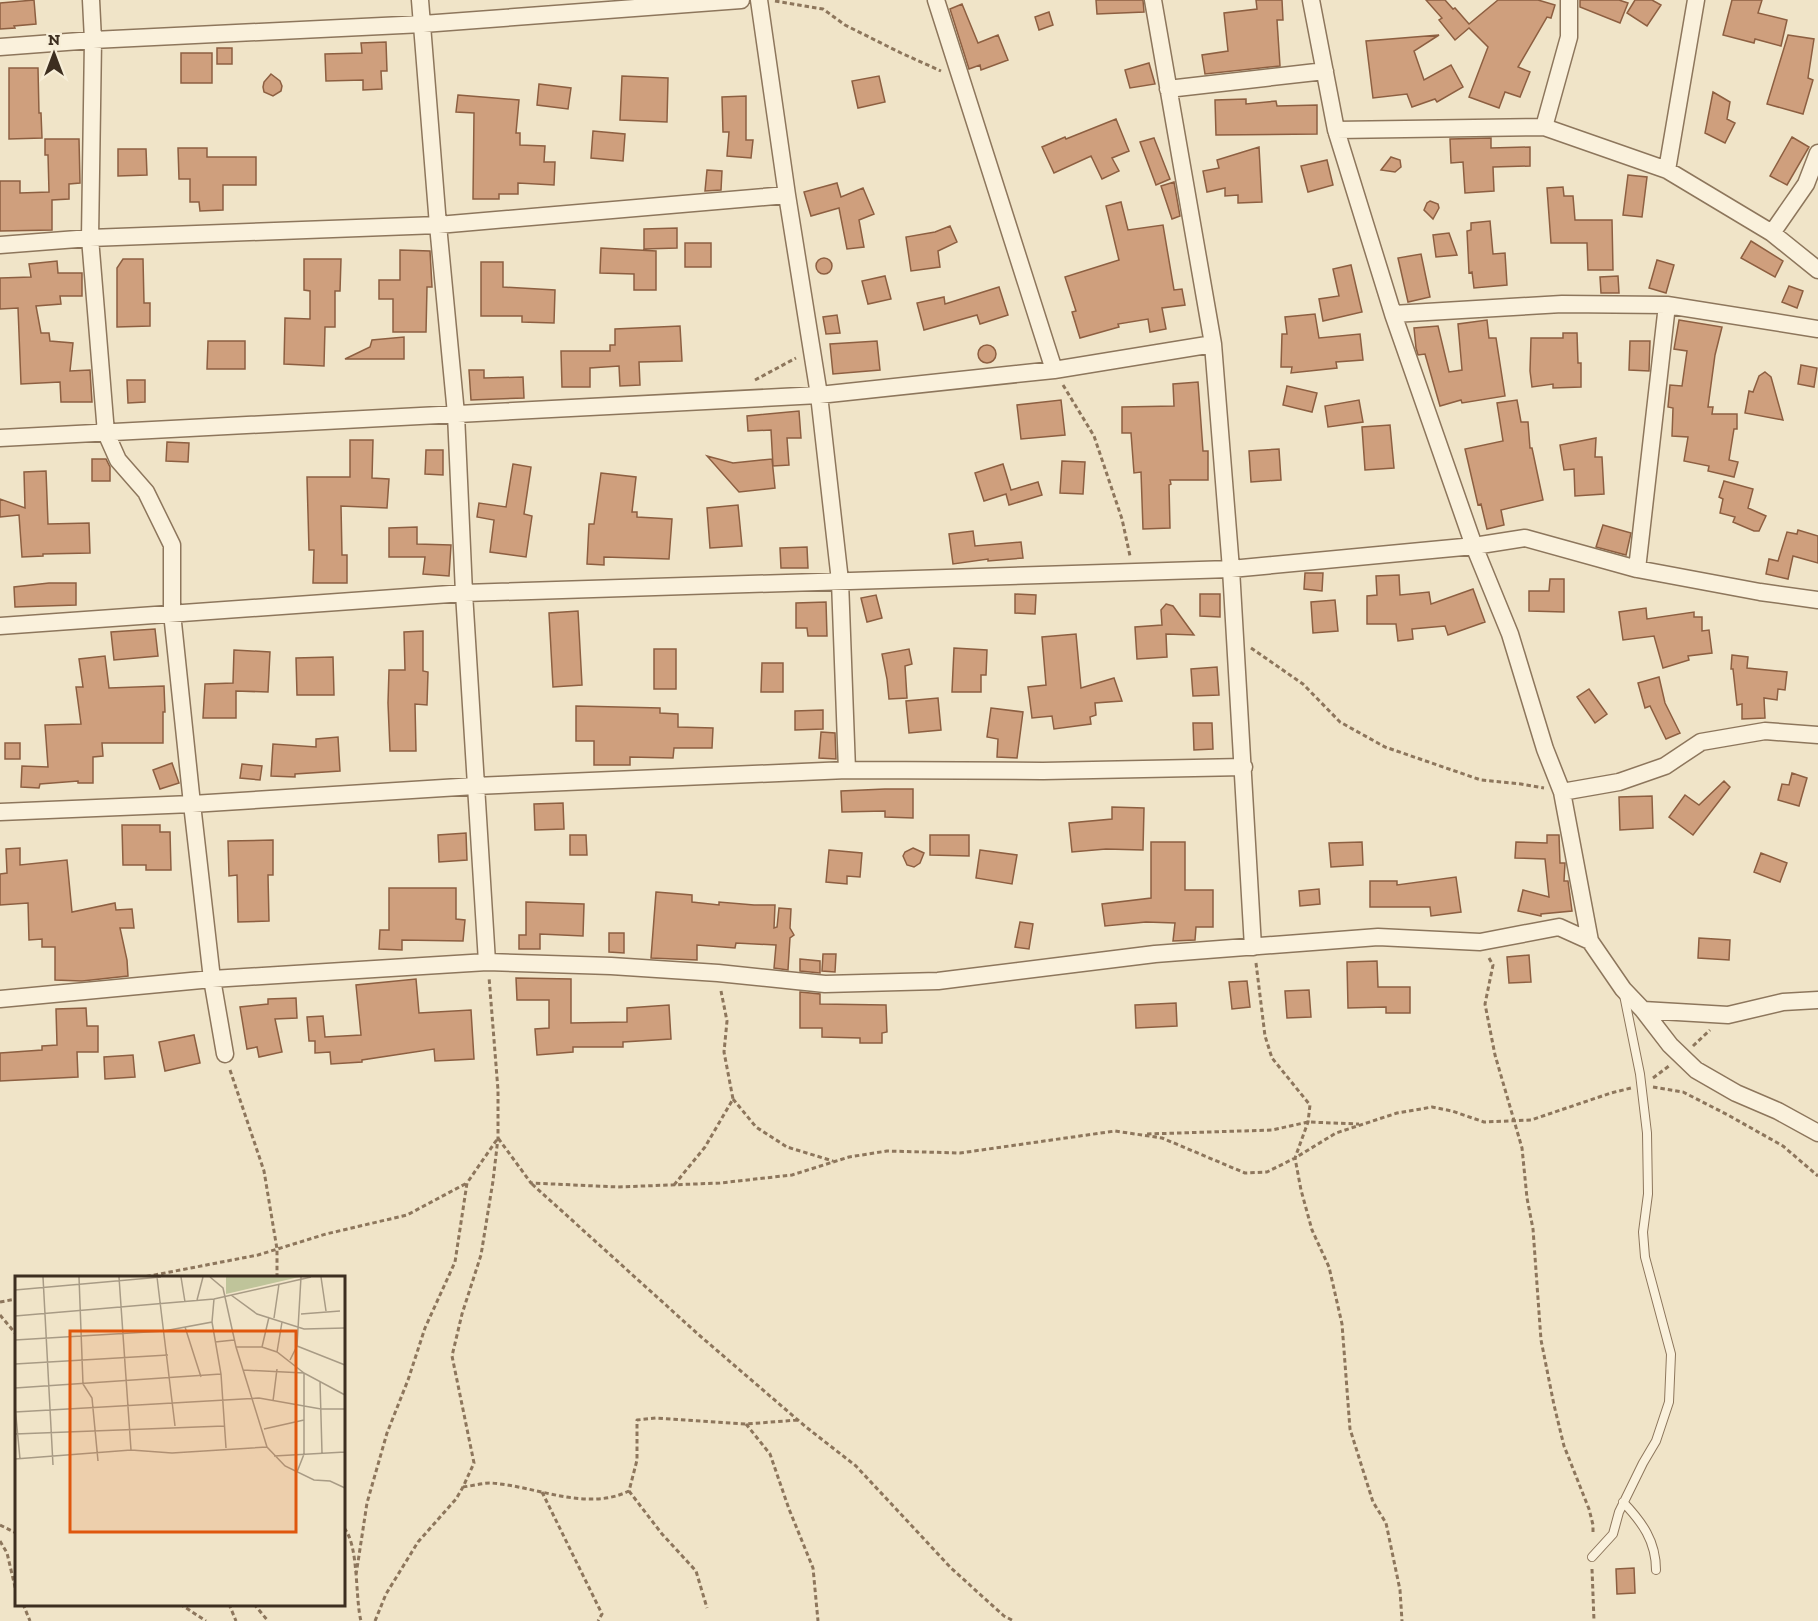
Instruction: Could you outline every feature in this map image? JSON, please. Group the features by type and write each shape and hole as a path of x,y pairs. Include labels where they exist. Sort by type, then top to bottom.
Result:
{"street":[{"path":"91,0 93,40 90,238 106,432 118,460 146,492 172,545 172,613 212,979 225,1054"},
{"path":"420,0 456,414 464,593 487,962"},
{"path":"0,47 93,40 423,24 741,0"},
{"path":"759,0 819,395 840,581 847,770"},
{"path":"936,0 1054,370"},
{"path":"1153,0 1214,344 1244,767 1253,946"},
{"path":"1311,0 1336,130 1393,314 1474,546 1510,634 1545,749 1562,792 1590,941 1623,989 1643,1010 1670,1045 1696,1070 1736,1093 1778,1111 1818,1133"},
{"path":"1544,127 1569,37 1569,0"},
{"path":"1667,170 1696,0"},
{"path":"1168,89 1325,71"},
{"path":"1336,130 1544,127 1667,170 1772,233 1818,270"},
{"path":"1772,233 1806,184 1818,153"},
{"path":"0,245 90,238 438,225 787,195"},
{"path":"1393,314 1563,304 1667,306 1818,328"},
{"path":"1637,569 1667,306"},
{"path":"0,438 819,395 1054,370 1214,344"},
{"path":"0,626 464,593 1231,569 1474,546 1526,538 1637,569 1760,592 1818,600"},
{"path":"1562,792 1619,782 1665,766 1701,742 1765,731 1818,735"},
{"path":"0,812 192,804 475,786 847,770 1043,771 1244,767"},
{"path":"0,999 212,979 487,962 610,966 718,973 825,984 938,981 1155,954 1378,936 1480,942 1559,927 1590,941"},
{"path":"1643,1010 1728,1015 1783,1002 1818,1000"}],"lane":[{"path":"1592,1557 1612,1534 1623,1502 1656,1441 1669,1402 1671,1354 1644,1249 1643,1232 1648,1194 1647,1133 1641,1086 1623,989"},
{"path":"1623,1502 1641,1521 1650,1536 1656,1570"}],"path":[{"path":"767,0 823,9 845,25 901,54 960,79"},
{"path":"749,383 798,357 810,340"},
{"path":"1054,370 1094,436 1122,519 1134,572"},
{"path":"1235,636 1303,684 1340,722 1385,747 1481,780 1521,784 1562,792"},
{"path":"1480,942 1493,965 1485,1004 1495,1055 1522,1148 1533,1229 1545,1366 1564,1446 1593,1525 1594,1621"},
{"path":"1253,946 1265,1036 1272,1058 1310,1104 1308,1122 1295,1158 1300,1190 1312,1230 1329,1267 1342,1324 1350,1429 1373,1502 1386,1523 1400,1590 1402,1621"},
{"path":"375,1621 386,1594 418,1542 463,1487 474,1463 452,1356 462,1314 481,1255 494,1181 498,1138 498,1090 487,962"},
{"path":"718,973 726,1021 724,1052 733,1100 756,1127 787,1147 835,1161"},
{"path":"225,1054 264,1171 277,1249 277,1276"},
{"path":"531,1183 618,1187 720,1184 792,1175 849,1157 887,1151 960,1153 1115,1131 1162,1138 1245,1173 1267,1172 1336,1133 1396,1113 1432,1107 1484,1122 1531,1120 1611,1093 1641,1086 1683,1092 1783,1146 1818,1176"},
{"path":"674,1185 705,1147 733,1100"},
{"path":"1137,1134 1206,1134 1272,1130 1308,1122 1362,1125"},
{"path":"498,1138 531,1183 625,1270 798,1420 856,1466 951,1568 1004,1616 1014,1621"},
{"path":"149,1276 258,1255 407,1215 466,1183 498,1138"},
{"path":"356,1575 367,1503 387,1433 425,1328 455,1262 466,1183"},
{"path":"0,1302 15,1299"},
{"path":"0,1315 15,1333"},
{"path":"463,1487 490,1483 583,1498 617,1497 629,1491 637,1460 637,1420 656,1418 746,1424 798,1420"},
{"path":"746,1424 770,1454 813,1568 818,1621"},
{"path":"629,1491 662,1534 696,1571 706,1608"},
{"path":"542,1492 602,1614 598,1621"},
{"path":"0,1526 15,1533"},
{"path":"345,1529 349,1534 362,1621"},
{"path":"0,1541 6,1553 15,1587"},
{"path":"23,1606 30,1621"},
{"path":"182,1606 206,1621"},
{"path":"229,1606 236,1621"},
{"path":"255,1606 268,1621"}],"building":[{"path":"34,0 36,24 0,29 0,3"},
{"path":"1096,0 1143,0 1144,12 1097,14"},
{"path":"1256,0 1282,0 1283,20 1277,20 1280,66 1205,74 1202,55 1228,51 1224,13 1257,9"},
{"path":"1426,0 1445,0 1469,24 1498,0 1538,0 1555,5 1551,18 1547,17 1518,67 1530,72 1520,97 1505,92 1499,108 1469,97 1488,47 1469,28 1455,40 1439,20 1442,18"},
{"path":"1580,0 1619,0 1628,3 1620,23 1580,7"},
{"path":"1635,0 1652,0 1661,5 1647,26 1627,13"},
{"path":"1732,0 1762,0 1758,13 1787,20 1781,46 1755,39 1754,43 1723,35"},
{"path":"962,4 978,43 998,35 1008,60 981,70 980,65 969,69 950,9"},
{"path":"1049,12 1053,25 1039,30 1035,17"},
{"path":"1439,35 1414,51 1424,80 1451,65 1463,87 1437,102 1435,99 1412,107 1407,94 1373,98 1366,41"},
{"path":"1788,35 1814,39 1808,78 1813,80 1803,114 1767,104"},
{"path":"386,42 387,71 381,71 382,89 363,90 363,80 326,81 325,54 362,53 361,43"},
{"path":"217,48 232,48 232,64 217,64"},
{"path":"181,53 212,53 212,83 181,83"},
{"path":"1149,63 1155,84 1130,88 1125,70"},
{"path":"9,68 38,68 42,138 9,139"},
{"path":"271,74 280,81 282,86 281,91 273,96 264,92 263,87"},
{"path":"622,76 668,78 667,122 620,120"},
{"path":"879,76 885,102 858,108 852,81"},
{"path":"539,84 571,88 568,109 537,105"},
{"path":"1713,92 1730,102 1727,119 1735,123 1725,143 1705,133"},
{"path":"458,95 519,100 516,133 520,133 520,145 545,146 544,162 555,162 554,185 518,183 518,194 499,194 499,199 473,199 474,113 456,112"},
{"path":"746,96 746,140 753,140 751,158 727,156 729,132 723,132 722,97"},
{"path":"1246,99 1246,104 1276,101 1277,106 1317,105 1317,134 1216,135 1215,100"},
{"path":"1116,119 1129,151 1112,158 1119,171 1102,179 1091,156 1054,173 1042,147"},
{"path":"593,131 625,134 623,161 591,158"},
{"path":"1792,137 1809,147 1787,185 1770,176"},
{"path":"1154,138 1170,179 1156,185 1140,142"},
{"path":"1491,138 1491,148 1530,147 1530,166 1493,167 1494,191 1465,193 1463,162 1451,163 1450,139"},
{"path":"45,139 79,139 80,183 69,184 69,199 52,200 52,230 0,231 0,181 20,181 20,193 49,192"},
{"path":"1259,147 1262,202 1238,203 1238,195 1225,196 1225,188 1207,192 1203,171 1219,168 1217,160"},
{"path":"178,148 207,148 207,157 256,157 256,185 223,185 223,210 200,211 199,202 190,202 190,179 179,179"},
{"path":"118,149 146,149 147,175 118,176"},
{"path":"1391,157 1400,160 1401,167 1395,172 1381,170"},
{"path":"1327,160 1333,185 1308,192 1301,166"},
{"path":"707,170 722,171 721,190 705,191"},
{"path":"1628,175 1647,177 1642,217 1623,215"},
{"path":"1174,182 1180,216 1172,219 1161,186"},
{"path":"837,183 841,197 863,188 874,214 859,220 864,247 847,249 839,208 811,216 804,192"},
{"path":"1563,187 1564,196 1573,196 1575,220 1612,220 1613,270 1588,270 1587,243 1551,243 1547,188"},
{"path":"1430,201 1438,204 1439,208 1433,219 1424,210"},
{"path":"1121,202 1128,230 1163,225 1174,290 1182,289 1185,305 1162,308 1166,329 1150,332 1148,319 1118,324 1119,327 1080,338 1072,312 1076,311 1065,277 1119,260 1106,206"},
{"path":"1490,221 1493,254 1505,253 1507,285 1474,288 1472,272 1469,273 1467,231 1471,230 1471,223"},
{"path":"950,226 957,242 938,251 940,267 911,271 906,237 935,232"},
{"path":"677,228 677,248 644,249 644,229"},
{"path":"1449,233 1457,255 1436,257 1433,235"},
{"path":"1751,241 1783,261 1775,277 1741,258"},
{"path":"685,243 711,243 711,267 685,267"},
{"path":"601,248 656,251 656,290 634,290 634,274 600,273"},
{"path":"400,250 430,251 432,287 427,287 426,332 393,332 393,299 379,299 379,280 400,280"},
{"path":"1421,254 1430,297 1408,302 1398,258"},
{"path":"824,258 832,266 824,274 816,266"},
{"path":"123,259 143,259 144,303 150,303 150,326 117,327 117,268"},
{"path":"304,259 341,259 340,291 335,291 335,327 325,327 324,366 284,364 285,318 310,319 310,291 304,290"},
{"path":"1657,260 1674,265 1666,293 1649,288"},
{"path":"57,261 58,273 82,273 82,296 60,296 61,304 36,306 41,333 49,333 50,341 73,343 70,371 90,370 92,402 61,402 60,382 21,384 18,308 0,309 0,278 31,277 29,264"},
{"path":"481,262 503,262 503,287 555,290 554,323 522,322 522,316 481,316"},
{"path":"1351,265 1362,312 1323,321 1319,299 1339,296 1333,269"},
{"path":"885,276 891,299 868,304 862,281"},
{"path":"1618,276 1619,293 1601,293 1600,277"},
{"path":"1789,286 1803,291 1797,308 1782,302"},
{"path":"999,287 1008,315 980,324 977,315 924,330 917,303 944,297 945,304"},
{"path":"1315,314 1319,338 1360,334 1363,360 1336,362 1337,368 1291,373 1292,367 1281,367 1282,334 1287,334 1285,317"},
{"path":"837,315 840,333 826,334 823,317"},
{"path":"1487,320 1489,338 1496,338 1505,396 1462,403 1461,400 1440,406 1425,354 1418,355 1414,328 1438,326 1449,372 1462,370 1458,324"},
{"path":"1679,320 1722,327 1715,355 1708,407 1713,407 1712,414 1737,414 1737,429 1734,429 1729,460 1738,462 1734,477 1708,471 1709,466 1684,461 1688,437 1672,436 1673,408 1668,407 1670,385 1682,386 1687,351 1674,349"},
{"path":"680,326 682,361 639,362 640,385 620,386 619,366 590,368 590,387 562,387 561,351 610,351 610,345 615,345 615,329"},
{"path":"1563,333 1577,333 1581,387 1553,388 1553,384 1532,387 1531,338 1563,338"},
{"path":"404,337 404,359 345,359 370,347 372,340"},
{"path":"208,341 245,341 245,369 207,369"},
{"path":"877,341 880,370 833,374 830,344"},
{"path":"1630,341 1650,341 1649,371 1629,370"},
{"path":"987,345 993,348 996,354 993,360 987,363 981,360 978,354 981,348"},
{"path":"1801,365 1817,368 1814,387 1798,384"},
{"path":"469,370 484,370 484,378 523,377 524,398 471,400"},
{"path":"1765,372 1771,377 1783,420 1745,413 1749,391 1753,392 1759,376"},
{"path":"127,380 145,380 145,402 128,403"},
{"path":"1198,382 1203,451 1208,451 1208,480 1170,480 1170,528 1143,529 1141,472 1134,473 1131,433 1122,433 1122,407 1174,406 1173,384"},
{"path":"1287,386 1317,393 1312,412 1283,405"},
{"path":"1061,400 1065,435 1021,439 1017,405"},
{"path":"1359,400 1363,422 1328,427 1325,406"},
{"path":"1517,400 1521,422 1528,422 1530,448 1532,448 1543,500 1501,510 1504,525 1487,529 1481,504 1478,505 1465,449 1503,441 1497,403"},
{"path":"799,411 801,438 787,438 789,465 773,466 771,430 748,431 747,416"},
{"path":"1390,425 1394,468 1365,470 1362,427"},
{"path":"1596,438 1595,457 1602,457 1604,494 1575,496 1574,469 1564,470 1560,445"},
{"path":"350,440 373,440 372,478 389,479 387,508 341,506 342,555 347,555 347,583 313,583 314,550 309,550 307,477 350,477"},
{"path":"167,442 189,443 188,462 166,461"},
{"path":"1279,449 1281,480 1251,482 1249,451"},
{"path":"426,450 443,450 443,475 425,474"},
{"path":"707,456 733,463 772,459 775,488 739,492"},
{"path":"92,459 106,459 110,467 110,481 92,481"},
{"path":"1062,461 1085,462 1083,494 1060,493"},
{"path":"513,464 531,467 524,514 532,516 526,557 490,552 494,520 477,517 479,503 506,507"},
{"path":"1003,464 1011,490 1038,482 1042,495 1009,505 1006,494 984,501 975,473"},
{"path":"46,471 48,524 89,523 90,553 22,557 19,515 0,517 0,499 25,508 24,472"},
{"path":"601,473 636,477 632,512 637,512 637,517 672,519 669,559 604,557 604,565 587,564 589,524 594,524"},
{"path":"1724,481 1753,489 1748,508 1766,516 1759,531 1733,522 1735,517 1720,513 1723,499 1719,497"},
{"path":"738,505 742,546 710,548 707,508"},
{"path":"1603,525 1631,533 1626,555 1596,547"},
{"path":"417,527 417,544 451,545 449,576 423,574 425,557 389,557 389,528"},
{"path":"1798,530 1818,536 1818,563 1793,556 1788,579 1766,574 1769,559 1778,561 1787,532 1797,534"},
{"path":"973,531 975,546 1021,542 1023,558 988,561 988,559 953,564 949,534"},
{"path":"807,547 808,568 781,568 780,548"},
{"path":"1305,573 1323,573 1322,591 1304,589"},
{"path":"1399,575 1400,595 1429,592 1431,604 1473,589 1485,622 1448,635 1445,626 1412,629 1413,639 1398,641 1396,624 1367,624 1367,596 1377,595 1376,576"},
{"path":"1550,579 1564,579 1564,612 1529,611 1529,591 1549,591"},
{"path":"76,583 76,605 15,607 14,587"},
{"path":"1015,594 1036,595 1035,614 1015,613"},
{"path":"1200,594 1220,594 1220,617 1200,616"},
{"path":"876,595 882,618 867,622 861,598"},
{"path":"1335,600 1338,631 1313,633 1311,602"},
{"path":"826,602 827,636 808,636 807,628 796,628 796,603"},
{"path":"1166,604 1173,606 1194,635 1166,634 1167,657 1137,659 1135,627 1162,625 1161,610"},
{"path":"1646,608 1647,619 1694,612 1694,617 1702,617 1702,631 1709,630 1712,653 1688,656 1689,660 1663,668 1654,636 1623,640 1619,612"},
{"path":"578,611 582,685 553,687 549,613"},
{"path":"155,629 158,656 114,660 111,632"},
{"path":"423,631 423,671 428,672 427,705 415,704 416,751 390,751 389,670 405,670 404,632"},
{"path":"1076,634 1081,688 1114,678 1122,701 1095,703 1096,715 1090,717 1091,724 1054,729 1052,716 1032,718 1028,687 1046,685 1042,637"},
{"path":"954,648 987,650 986,675 981,675 981,692 952,692"},
{"path":"654,649 676,649 676,689 654,689"},
{"path":"909,649 912,664 905,666 907,698 889,699 882,654"},
{"path":"234,650 270,652 268,692 236,691 236,718 203,718 205,684 233,683"},
{"path":"1732,655 1748,657 1747,668 1787,672 1785,690 1778,689 1777,700 1764,698 1765,718 1742,719 1742,704 1737,705 1733,669 1731,669"},
{"path":"105,656 109,688 164,686 163,743 102,743 103,756 93,757 93,783 78,783 78,781 40,784 39,788 21,787 22,766 48,767 45,725 81,724 76,687 83,687 79,659"},
{"path":"333,657 334,695 297,695 296,658"},
{"path":"762,663 783,663 783,692 761,692"},
{"path":"1217,667 1219,695 1193,696 1191,669"},
{"path":"1659,677 1665,703 1680,733 1666,739 1650,706 1645,708 1638,683"},
{"path":"1589,689 1607,714 1595,723 1577,697"},
{"path":"938,698 941,730 909,733 906,701"},
{"path":"576,706 660,708 660,713 678,714 678,727 713,728 712,748 674,748 673,758 630,757 630,765 594,765 594,741 576,741"},
{"path":"991,708 1023,712 1017,758 997,757 998,739 987,737"},
{"path":"823,710 823,729 795,730 795,711"},
{"path":"1193,723 1212,723 1213,749 1194,750"},
{"path":"821,732 835,733 836,759 819,758"},
{"path":"338,737 340,771 295,774 295,777 271,776 273,744 316,747 316,739"},
{"path":"5,743 20,743 20,759 5,759"},
{"path":"172,763 179,783 160,789 153,770"},
{"path":"242,764 262,766 260,780 240,778"},
{"path":"1792,773 1807,778 1799,806 1778,800 1782,784 1789,785"},
{"path":"1724,781 1730,787 1693,835 1669,817 1685,795 1699,805"},
{"path":"913,789 913,818 885,817 885,811 842,812 841,791"},
{"path":"1652,796 1653,828 1620,830 1619,797"},
{"path":"563,803 564,829 535,830 534,804"},
{"path":"1112,807 1144,808 1143,850 1106,849 1072,852 1069,823 1112,819"},
{"path":"122,825 160,825 160,832 170,832 171,870 146,870 146,865 123,865"},
{"path":"466,833 467,860 439,862 438,835"},
{"path":"570,835 586,835 587,855 570,855"},
{"path":"930,835 969,835 969,856 930,855"},
{"path":"1547,835 1559,835 1560,863 1565,863 1564,881 1568,881 1572,911 1541,914 1541,916 1518,911 1523,890 1549,897 1545,859 1515,858 1516,842 1547,843"},
{"path":"273,840 273,875 268,875 269,921 238,922 237,875 229,876 228,841"},
{"path":"1151,842 1185,842 1185,890 1213,890 1213,927 1196,927 1195,940 1173,941 1175,923 1146,922 1105,926 1102,904 1151,898"},
{"path":"1362,842 1363,865 1331,867 1329,843"},
{"path":"20,848 20,865 67,860 72,912 115,903 116,910 132,909 134,928 120,928 128,976 82,981 55,980 55,947 42,947 42,939 29,940 28,903 0,905 0,874 7,873 6,849"},
{"path":"913,848 924,853 920,863 914,867 907,865 903,856 905,852"},
{"path":"829,850 862,853 860,877 847,876 847,884 826,882"},
{"path":"980,850 1017,855 1012,884 976,878"},
{"path":"1761,853 1787,863 1780,882 1754,872"},
{"path":"1456,877 1461,912 1431,916 1430,907 1370,907 1370,881 1397,881 1397,885"},
{"path":"389,888 456,888 456,919 465,920 463,941 402,940 402,950 379,949 380,930 389,930"},
{"path":"1319,889 1320,904 1300,906 1299,891"},
{"path":"656,892 692,895 692,902 719,905 719,902 775,905 774,928 777,927 779,908 791,909 790,928 794,935 790,938 788,970 774,968 776,945 736,943 735,948 697,945 697,960 651,958"},
{"path":"526,902 584,904 583,936 540,934 540,949 519,949 519,935 526,935"},
{"path":"1020,922 1033,924 1029,949 1015,947"},
{"path":"609,933 624,933 624,953 609,952"},
{"path":"1699,938 1730,940 1729,960 1698,958"},
{"path":"823,954 836,954 835,972 822,971"},
{"path":"1529,955 1531,982 1509,983 1507,957"},
{"path":"800,959 820,961 820,973 800,971"},
{"path":"1377,961 1378,987 1410,987 1410,1013 1386,1013 1386,1007 1348,1008 1347,962"},
{"path":"516,978 571,979 571,1023 627,1022 627,1008 669,1005 671,1039 623,1042 623,1047 573,1047 573,1052 537,1055 535,1029 549,1028 549,1000 517,1000"},
{"path":"416,979 419,1013 471,1010 474,1059 435,1061 434,1049 362,1060 362,1062 331,1064 330,1052 315,1053 315,1041 309,1041 307,1017 323,1016 325,1037 361,1035 356,985"},
{"path":"1247,981 1250,1007 1232,1009 1229,982"},
{"path":"1309,990 1311,1017 1287,1018 1285,991"},
{"path":"800,992 820,994 820,1004 886,1005 887,1032 882,1033 882,1043 860,1043 860,1038 822,1037 822,1028 800,1028"},
{"path":"296,998 297,1018 275,1019 282,1052 259,1057 257,1047 247,1049 240,1007 268,1004 268,999"},
{"path":"1176,1003 1177,1026 1136,1028 1135,1005"},
{"path":"86,1008 87,1026 98,1026 98,1052 77,1052 78,1077 0,1081 0,1053 42,1050 42,1046 57,1045 56,1009"},
{"path":"194,1035 200,1063 165,1071 159,1042"},
{"path":"133,1055 135,1077 105,1079 104,1057"},
{"path":"1634,1568 1635,1593 1617,1594 1616,1569"}]}
